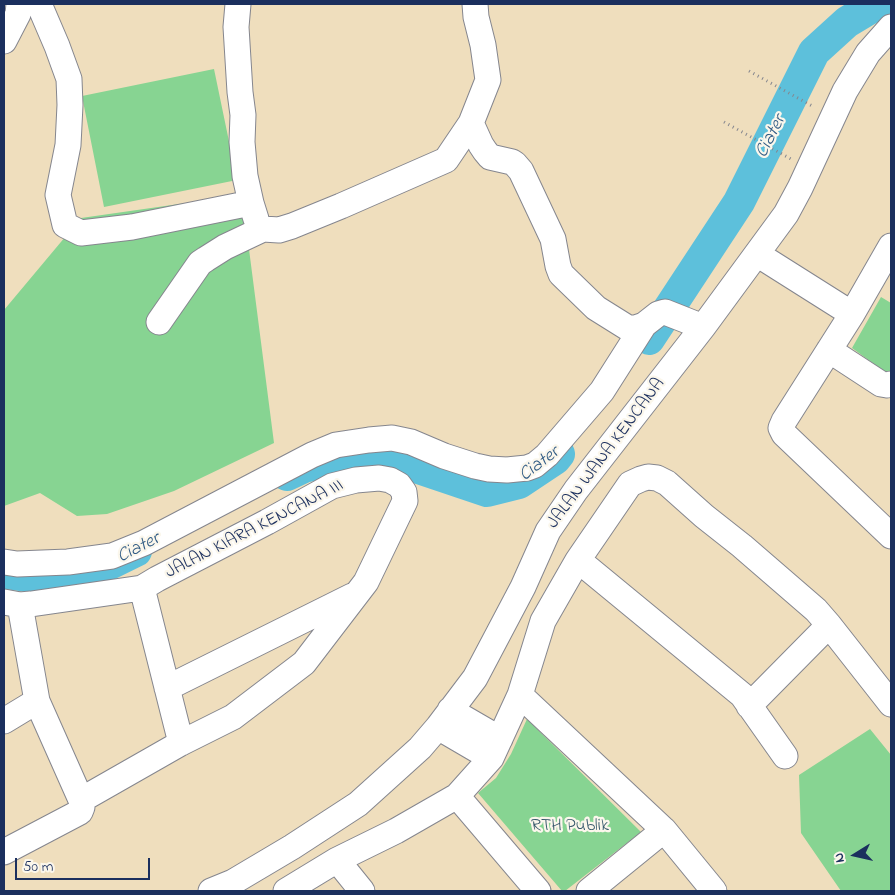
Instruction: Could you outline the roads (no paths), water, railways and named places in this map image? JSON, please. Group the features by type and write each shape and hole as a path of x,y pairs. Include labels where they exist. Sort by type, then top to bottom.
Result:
{"street":[{"path":"4,41 18,14 19,4"},
{"path":"39,4 69,79 68,145 58,195 65,225 80,232 132,227 251,203"},
{"path":"238,4 236,27 243,115 242,142 245,176 257,221 263,229"},
{"path":"159,322 200,263 225,248 263,229 278,230 292,226 446,160 471,122 488,80 474,4"},
{"name":"JALAN WANA KENCANA","path":"211,891 233,882 292,847 358,804 420,748 444,718 474,678 523,587 548,531 698,325 786,214 845,91 868,53 891,27"},
{"path":"471,122 484,151 490,157 512,162 521,171 553,239 561,274 596,308 628,328 644,325"},
{"path":"888,527 784,434 781,428 852,314 881,286 891,246"},
{"path":"756,254 852,314"},
{"path":"4,562 17,564 68,562 112,556 144,543 312,455 336,445 392,438 411,442 444,456 475,466 507,470 527,468 535,465 547,456 602,391 644,325 658,314 665,312 698,325"},
{"path":"829,350 881,384 891,384"},
{"path":"286,891 337,860 396,831 457,796 495,749 520,695 543,621 578,560 630,484 648,477 667,483 816,610 891,704"},
{"name":"JALAN KIARA KENCANA III","path":"4,852 181,743 233,717 304,663 366,582 405,501 404,492 399,485 390,480 379,478 356,480 332,486 142,588 31,604 12,604"},
{"path":"578,560 742,695 785,756"},
{"path":"142,588 181,743"},
{"path":"167,688 357,594"},
{"path":"12,604 37,701 80,806"},
{"path":"749,706 829,624"},
{"path":"520,695 664,830 714,891"},
{"path":"4,721 37,701"},
{"path":"444,718 495,749"},
{"path":"457,796 538,891"},
{"path":"589,891 664,830"},
{"path":"337,860 362,891"}],"waterway":[{"name":"Ciater","path":"649,339 739,202 814,52 847,22 877,4"},
{"name":"Ciater","path":"287,475 304,467 353,456 389,458 487,491 519,483 555,459 559,454"},
{"name":"Ciater","path":"4,573 73,582 136,551"}],"park label":[{"name":"RTH Publik","path":"570,827"}]}
